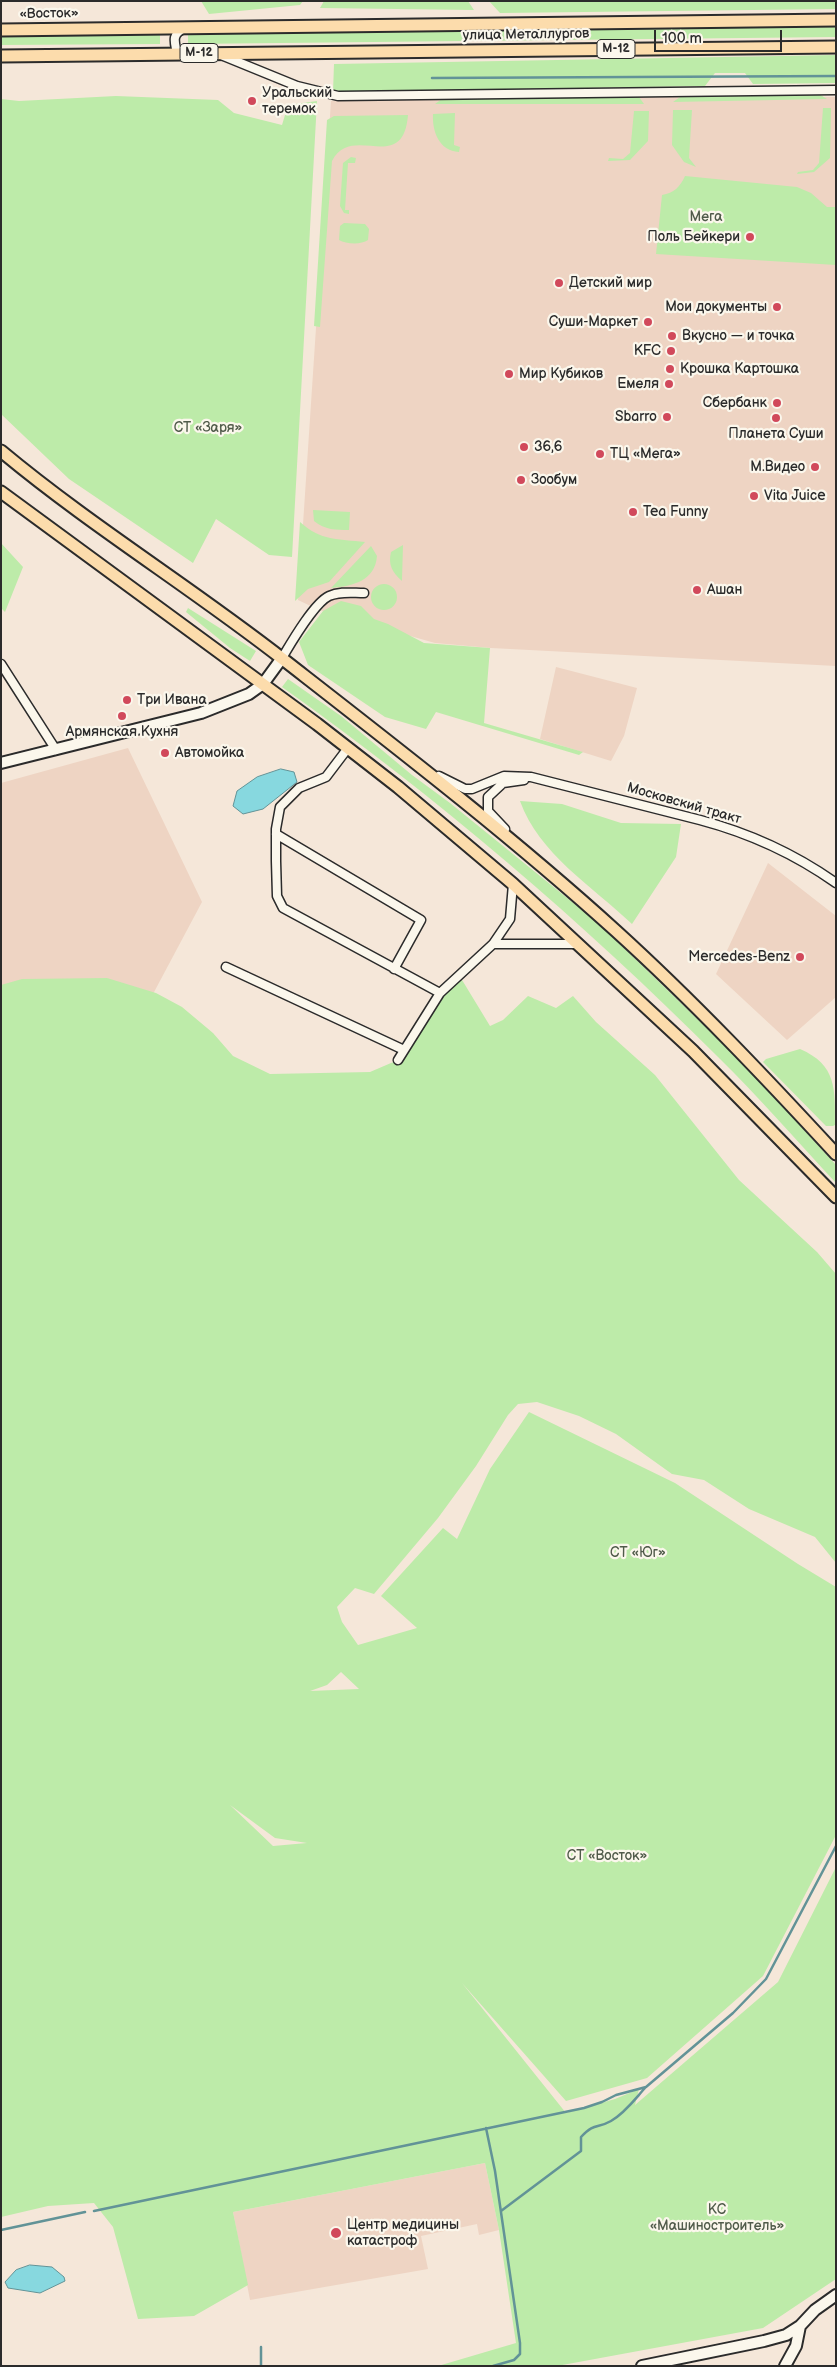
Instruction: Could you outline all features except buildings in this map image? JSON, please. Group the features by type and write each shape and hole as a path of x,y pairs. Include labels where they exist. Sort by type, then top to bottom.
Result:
{"main road":[{"name":"улица Металлургов","path":"397,25 836,20"},
{"name":"«Восток»","path":"1,30 397,25"},
{"name":"улица Металлургов","path":"215,53 836,47"},
{"name":"М-12","path":"1,56 215,53"},
{"path":"1,452 54,493 282,658 423,767 519,847 616,931 729,1040 836,1154"},
{"path":"1,492 348,748 513,884 693,1051 836,1197"}],"street":[{"path":"185,53 176,49 174,37 177,32 187,28"},
{"path":"215,53 297,86 338,96 836,90"},
{"path":"1,763 201,712 249,694 263,684 319,603 329,596 342,592 364,593"},
{"path":"1,664 56,750"},
{"path":"348,748 326,776 299,788 280,807 276,834 277,896 283,908 440,993"},
{"name":"Московский тракт","path":"423,767 465,789 472,789 511,775 546,780 728,827 778,849 836,883"},
{"name":"Московский тракт","path":"519,847 515,838 488,811 488,796 495,788 508,781 546,780"},
{"path":"276,834 420,920 394,969"},
{"path":"398,1060 440,993 493,944 510,920 513,884"},
{"path":"493,944 579,944"},
{"path":"226,967 404,1050"},
{"path":"642,2366 786,2335 800,2326 815,2310 836,2295"},
{"path":"785,2366 796,2346 800,2326"}],"shaded area":[{"name":"Мега","path":"657,95 836,97 836,666 491,648 435,643 319,610 298,600 331,101"},
{"path":"556,667 637,688 624,736 611,761 540,739"},
{"path":"128,748 202,902 145,1009 1,994 1,783"},
{"path":"768,863 836,916 836,997 787,1040 716,974"},
{"name":"Центр медицины катастроф","path":"485,2163 499,2230 479,2235 477,2224 421,2236 428,2269 250,2300 233,2212"}],"green space":[{"path":"201,1 303,1 300,5 209,14"},
{"path":"324,1 468,1 474,10 320,8"},
{"path":"489,1 836,1 836,9 500,13"},
{"path":"836,26 836,37 188,44 188,32"},
{"path":"160,32 160,44 1,45 1,33"},
{"path":"836,55 836,83 753,84 745,73 715,73 705,86 333,92 334,64"},
{"path":"819,94 827,99 673,102 683,95"},
{"name":"СТ «Заря»","path":"116,96 218,100 234,113 282,125 288,105 317,101 292,557 269,555 216,519 193,563 69,479 1,414 1,99 19,101"},
{"path":"639,97 644,104 435,104 442,99"},
{"path":"823,108 831,108 830,158 814,172 797,174 798,172 813,170 819,163"},
{"path":"673,110 692,110 689,158 696,167 684,162 672,145"},
{"path":"634,111 649,111 648,141 630,160 608,161 609,158 623,159 630,153"},
{"path":"455,113 454,145 460,147 459,152 452,151 442,144 438,139 433,120 433,114"},
{"path":"408,115 404,133 397,142 387,146 352,146 341,150 332,161 320,327 314,326 327,120 334,116"},
{"path":"351,157 356,158 355,163 348,163 345,210 349,210 349,214 344,213 340,206 343,163"},
{"name":"Мега","path":"685,176 797,187 811,193 827,207 836,207 836,265 656,254 662,195 676,189"},
{"path":"344,223 365,224 369,229 368,240 362,243 354,243 339,240 340,226"},
{"path":"313,510 350,512 349,530 331,529 318,524 314,521"},
{"path":"300,522 315,533 323,536 365,542 329,582 308,589 295,601"},
{"path":"1,543 23,567 5,612 1,608"},
{"path":"403,545 402,581 393,571 390,561 391,552"},
{"path":"371,546 377,556 372,571 367,577 355,584 331,588"},
{"path":"384,584 393,588 397,597 393,606 384,610 375,606 371,597 375,588"},
{"path":"341,601 361,606 374,619 388,624 424,643 490,648 484,723 583,752 579,755 436,712 426,729 385,717 308,665 299,642 323,611"},
{"path":"188,608 256,651 250,661 230,648 186,612"},
{"path":"288,679 341,716 598,923 745,1065 836,1165 836,1183 733,1072 614,957 561,909 397,772 282,687"},
{"path":"520,801 562,804 621,823 681,824 676,857 632,924 553,853 529,820"},
{"path":"459,975 490,1026 503,1020 528,996 556,1008 573,996 596,1022 655,1075 739,1180 817,1252 836,1274 836,1563 815,1537 749,1509 704,1480 672,1474 616,1434 579,1416 537,1402 518,1404 508,1415 476,1466 438,1518 374,1594 355,1588 337,1607 342,1622 358,1645 417,1628 381,1596 443,1528 457,1539 490,1469 529,1412 675,1483 836,1587 836,1835 763,1976 647,2078 566,2101 462,1983 566,2113 615,2099 639,2089 635,2105 778,1982 836,1867 836,2279 763,2328 557,2366 438,2366 516,2343 499,2230 485,2163 233,2212 248,2285 194,2316 138,2319 113,2227 94,2203 48,2206 1,2217 1,985 22,979 107,978 156,993 182,1007 213,1033 233,1056 270,1074 370,1072 398,1060 440,993","holes":["341,1672 359,1689 310,1691 327,1685","230,1805 275,1838 307,1843 273,1846"]},
{"path":"800,1049 812,1055 821,1063 831,1080 835,1100 835,1125 833,1126 826,1126 763,1062 766,1059"}],"water":[{"path":"281,769 294,772 297,782 263,809 243,814 233,806 237,791 257,777"},
{"path":"30,2265 52,2267 64,2277 65,2281 40,2293 8,2288 5,2282 16,2270"}],"waterway":[{"path":"432,78 836,76"},
{"path":"94,2211 584,2108 616,2095 646,2087 733,2013 766,1979 836,1846"},
{"path":"501,2211 581,2151 581,2137 586,2132 593,2127 616,2118 630,2106 645,2088"},
{"path":"486,2128 495,2171 520,2343 520,2354 514,2360 493,2366"},
{"path":"1,2230 85,2212"},
{"path":"261,2347 261,2366"}],"place":[{"name":"Уральский теремок","path":"252,101"},
{"name":"Поль Бейкери","path":"750,237"},
{"name":"Детский мир","path":"559,283"},
{"name":"Мои документы","path":"777,307"},
{"name":"Суши-Маркет","path":"648,322"},
{"name":"Вкусно — и точка","path":"672,336"},
{"name":"KFC","path":"671,351"},
{"name":"Крошка Картошка","path":"670,369"},
{"name":"Мир Кубиков","path":"509,374"},
{"name":"Емеля","path":"669,384"},
{"name":"Сбербанк","path":"777,403"},
{"name":"Sbarro","path":"667,417"},
{"name":"Планета Суши","path":"776,418"},
{"name":"36,6","path":"524,447"},
{"name":"ТЦ «Мега»","path":"600,454"},
{"name":"М.Видео","path":"815,467"},
{"name":"Зообум","path":"521,480"},
{"name":"Vita Juice","path":"754,496"},
{"name":"Tea Funny","path":"633,512"},
{"name":"Ашан","path":"697,590"},
{"name":"Три Ивана","path":"127,700"},
{"name":"Армянская Кухня","path":"122,716"},
{"name":"Автомойка","path":"165,753"},
{"name":"Mercedes-Benz","path":"800,957"},
{"name":"Центр медицины катастроф","path":"336,2233"}],"park label":[{"name":"СТ «Юг»","path":"638,1553"},
{"name":"СТ «Восток»","path":"607,1856"},
{"name":"КС «Машиностроитель»","path":"717,2218"}]}
